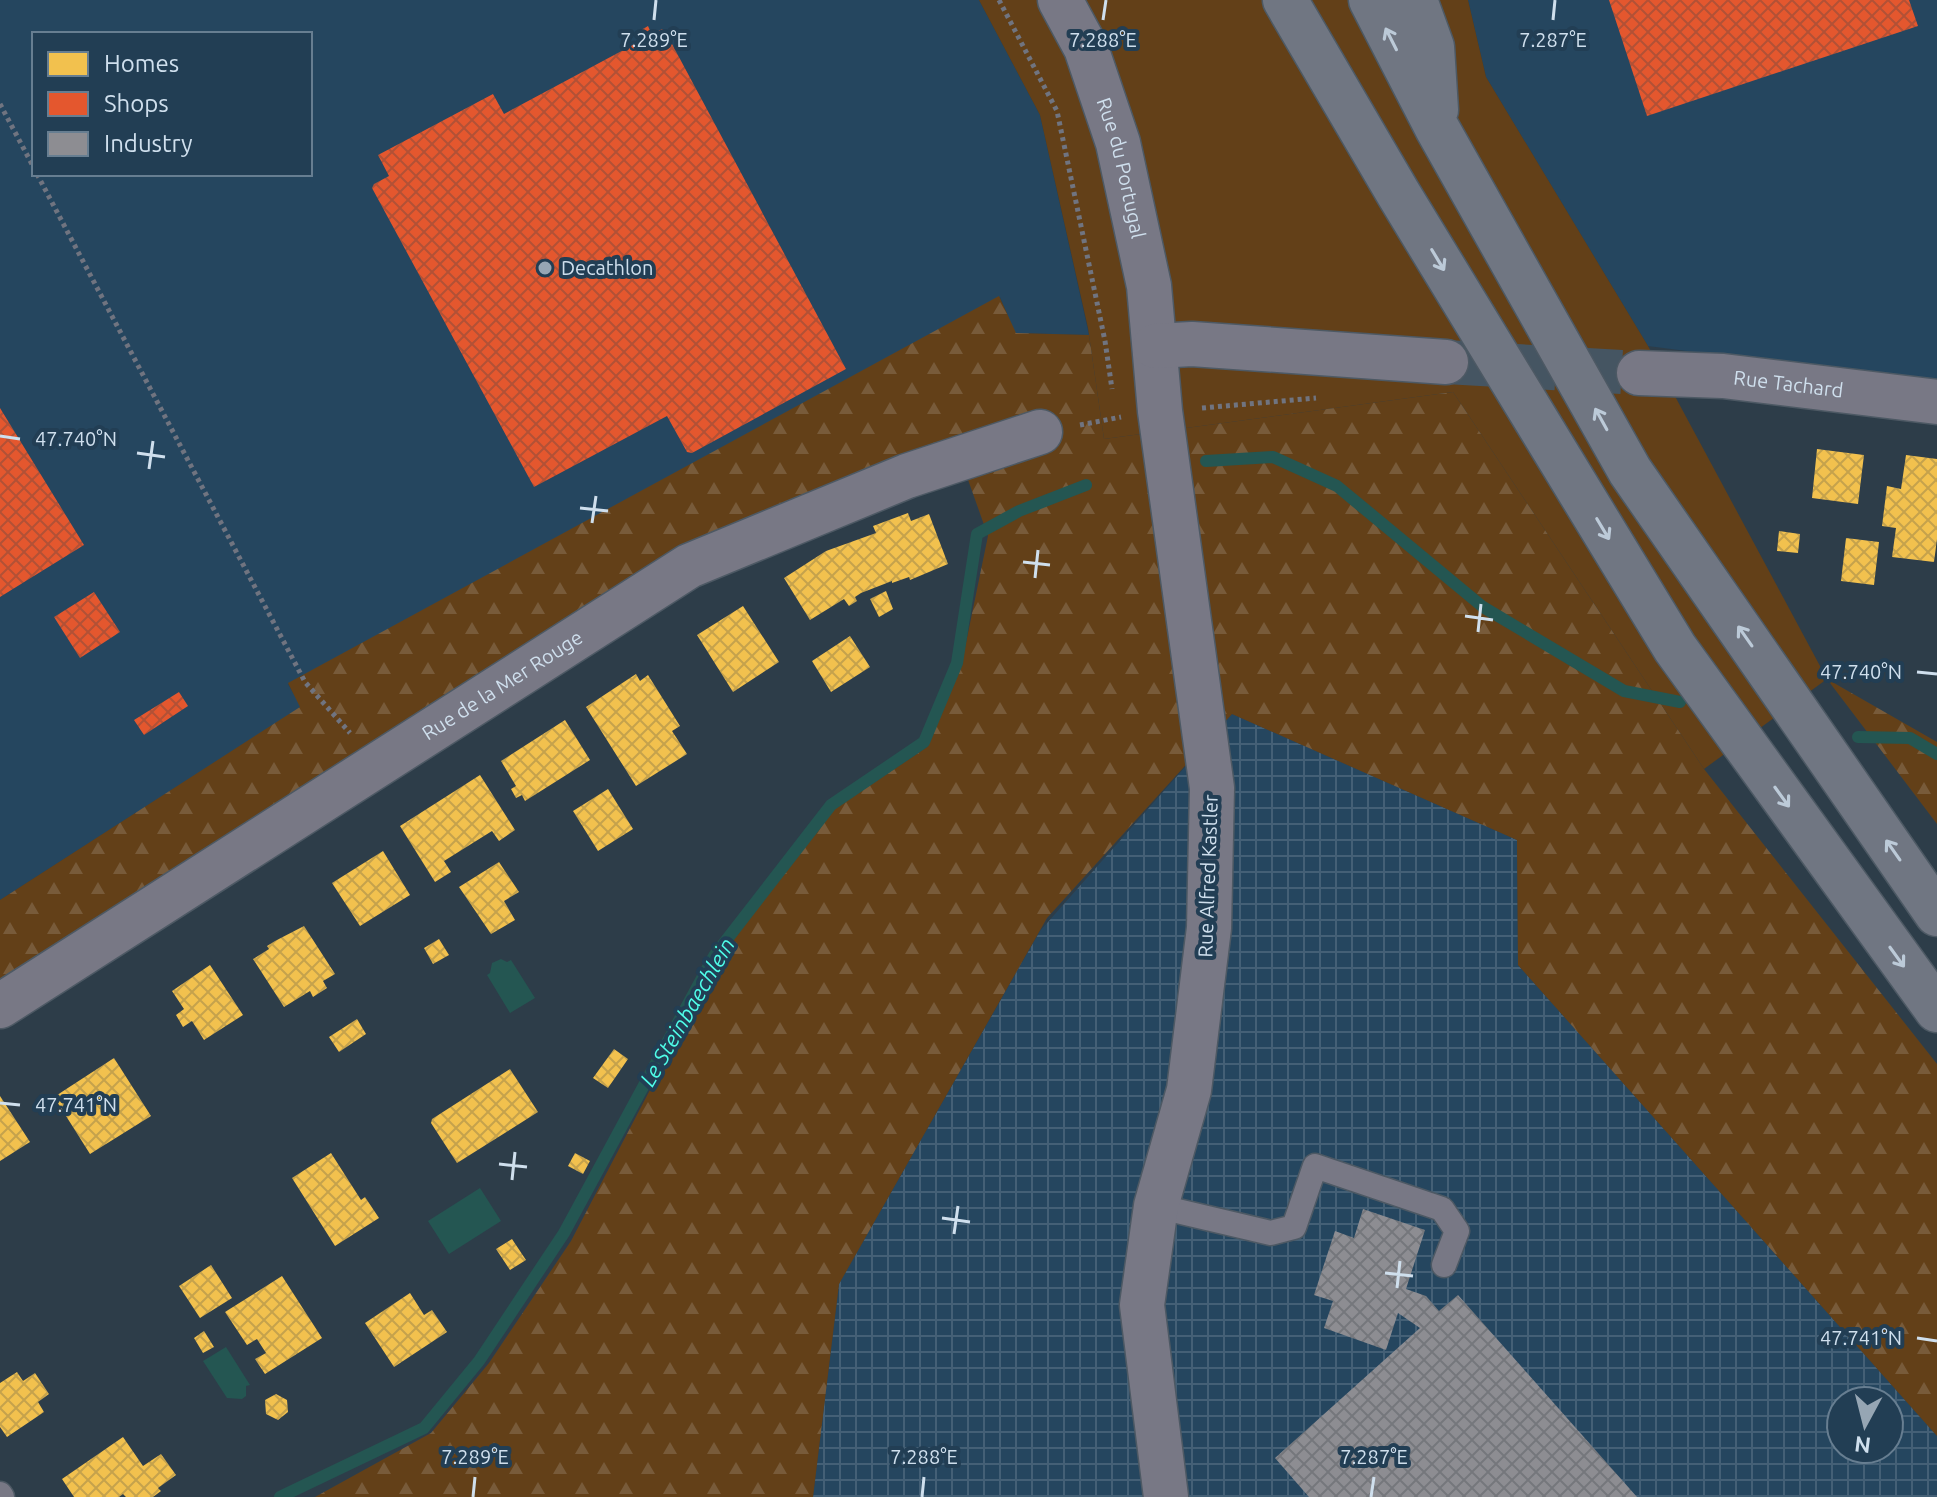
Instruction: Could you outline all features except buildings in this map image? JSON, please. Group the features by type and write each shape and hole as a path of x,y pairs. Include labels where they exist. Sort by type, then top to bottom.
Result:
{"highway":[{"path":"1285,0 1398,193 1675,648 1937,1010"},
{"path":"1311,0 1398,193"},
{"path":"1371,0 1437,128 1630,471 1937,914"},
{"path":"1415,0 1432,47 1437,128"}],"street":[{"name":"Rue du Portugal","path":"1060,0 1086,48 1118,143 1149,286 1155,346"},
{"path":"1155,346 1192,344 1446,362"},
{"name":"Rue Alfred Kastler","path":"1155,346 1160,411 1212,788 1209,928 1189,1090 1156,1206 1142,1305 1166,1497"},
{"name":"Rue Tachard","path":"1639,373 1723,376 1937,402"},
{"name":"Rue de la Mer Rouge","path":"0,1006 689,566 907,476 1040,432"}],"lane":[{"path":"1156,1206 1271,1233 1294,1227 1315,1166 1442,1209 1457,1231 1444,1265"}],"path":[{"path":"999,0 1057,111 1105,341 1117,418"},
{"path":"0,104 32,164"},
{"path":"38,176 305,682 378,765"}],"shaded area":[{"path":"0,0 979,0 1040,115 1089,335 1015,333 1000,297 288,684 301,707 0,900"},
{"path":"1468,0 1937,0 1937,384 1648,346 1486,77"},
{"path":"1232,714 1517,840 1518,965 1892,1385 1825,1385 1825,1465 1905,1465 1905,1400 1937,1436 1937,1497 813,1497 839,1284 1040,931"},
{"path":"501,959 511,960 535,998 510,1013 487,975 492,963"},
{"path":"480,1188 501,1221 449,1254 428,1221"},
{"path":"226,1347 250,1385 246,1386 246,1396 242,1399 227,1398 203,1361"}],"green space":[{"path":"979,0 1468,0 1486,77 1648,346 1827,679 1704,769 1453,392 1104,439 1088,328 1040,115"},
{"path":"999,296 1016,333 1089,335 1104,439 1453,392 1704,769 1937,1064 1937,1436 1905,1400 1905,1385 1892,1385 1518,965 1517,840 1232,714 1047,918 839,1284 813,1497 315,1497 431,1433 489,1363 571,1241 719,958 830,812 927,747 961,667 988,536 955,443 677,554 0,987 0,900 300,707 288,683"},
{"path":"1827,679 1937,742 1937,824"}],"waterway":[{"name":"Le Steinbaechlein","path":"1206,461 1273,457 1337,486 1483,607 1624,691 1680,702"},
{"name":"Le Steinbaechlein","path":"280,1497 424,1428 479,1361 564,1233 714,956 831,805 924,742 957,663 977,534 1019,511 1086,485"},
{"name":"Le Steinbaechlein","path":"1858,737 1910,738 1937,754"}],"tunnel":[{"path":"1446,362 1639,373"}],"place":[{"name":"Decathlon","path":"545,268"}]}
